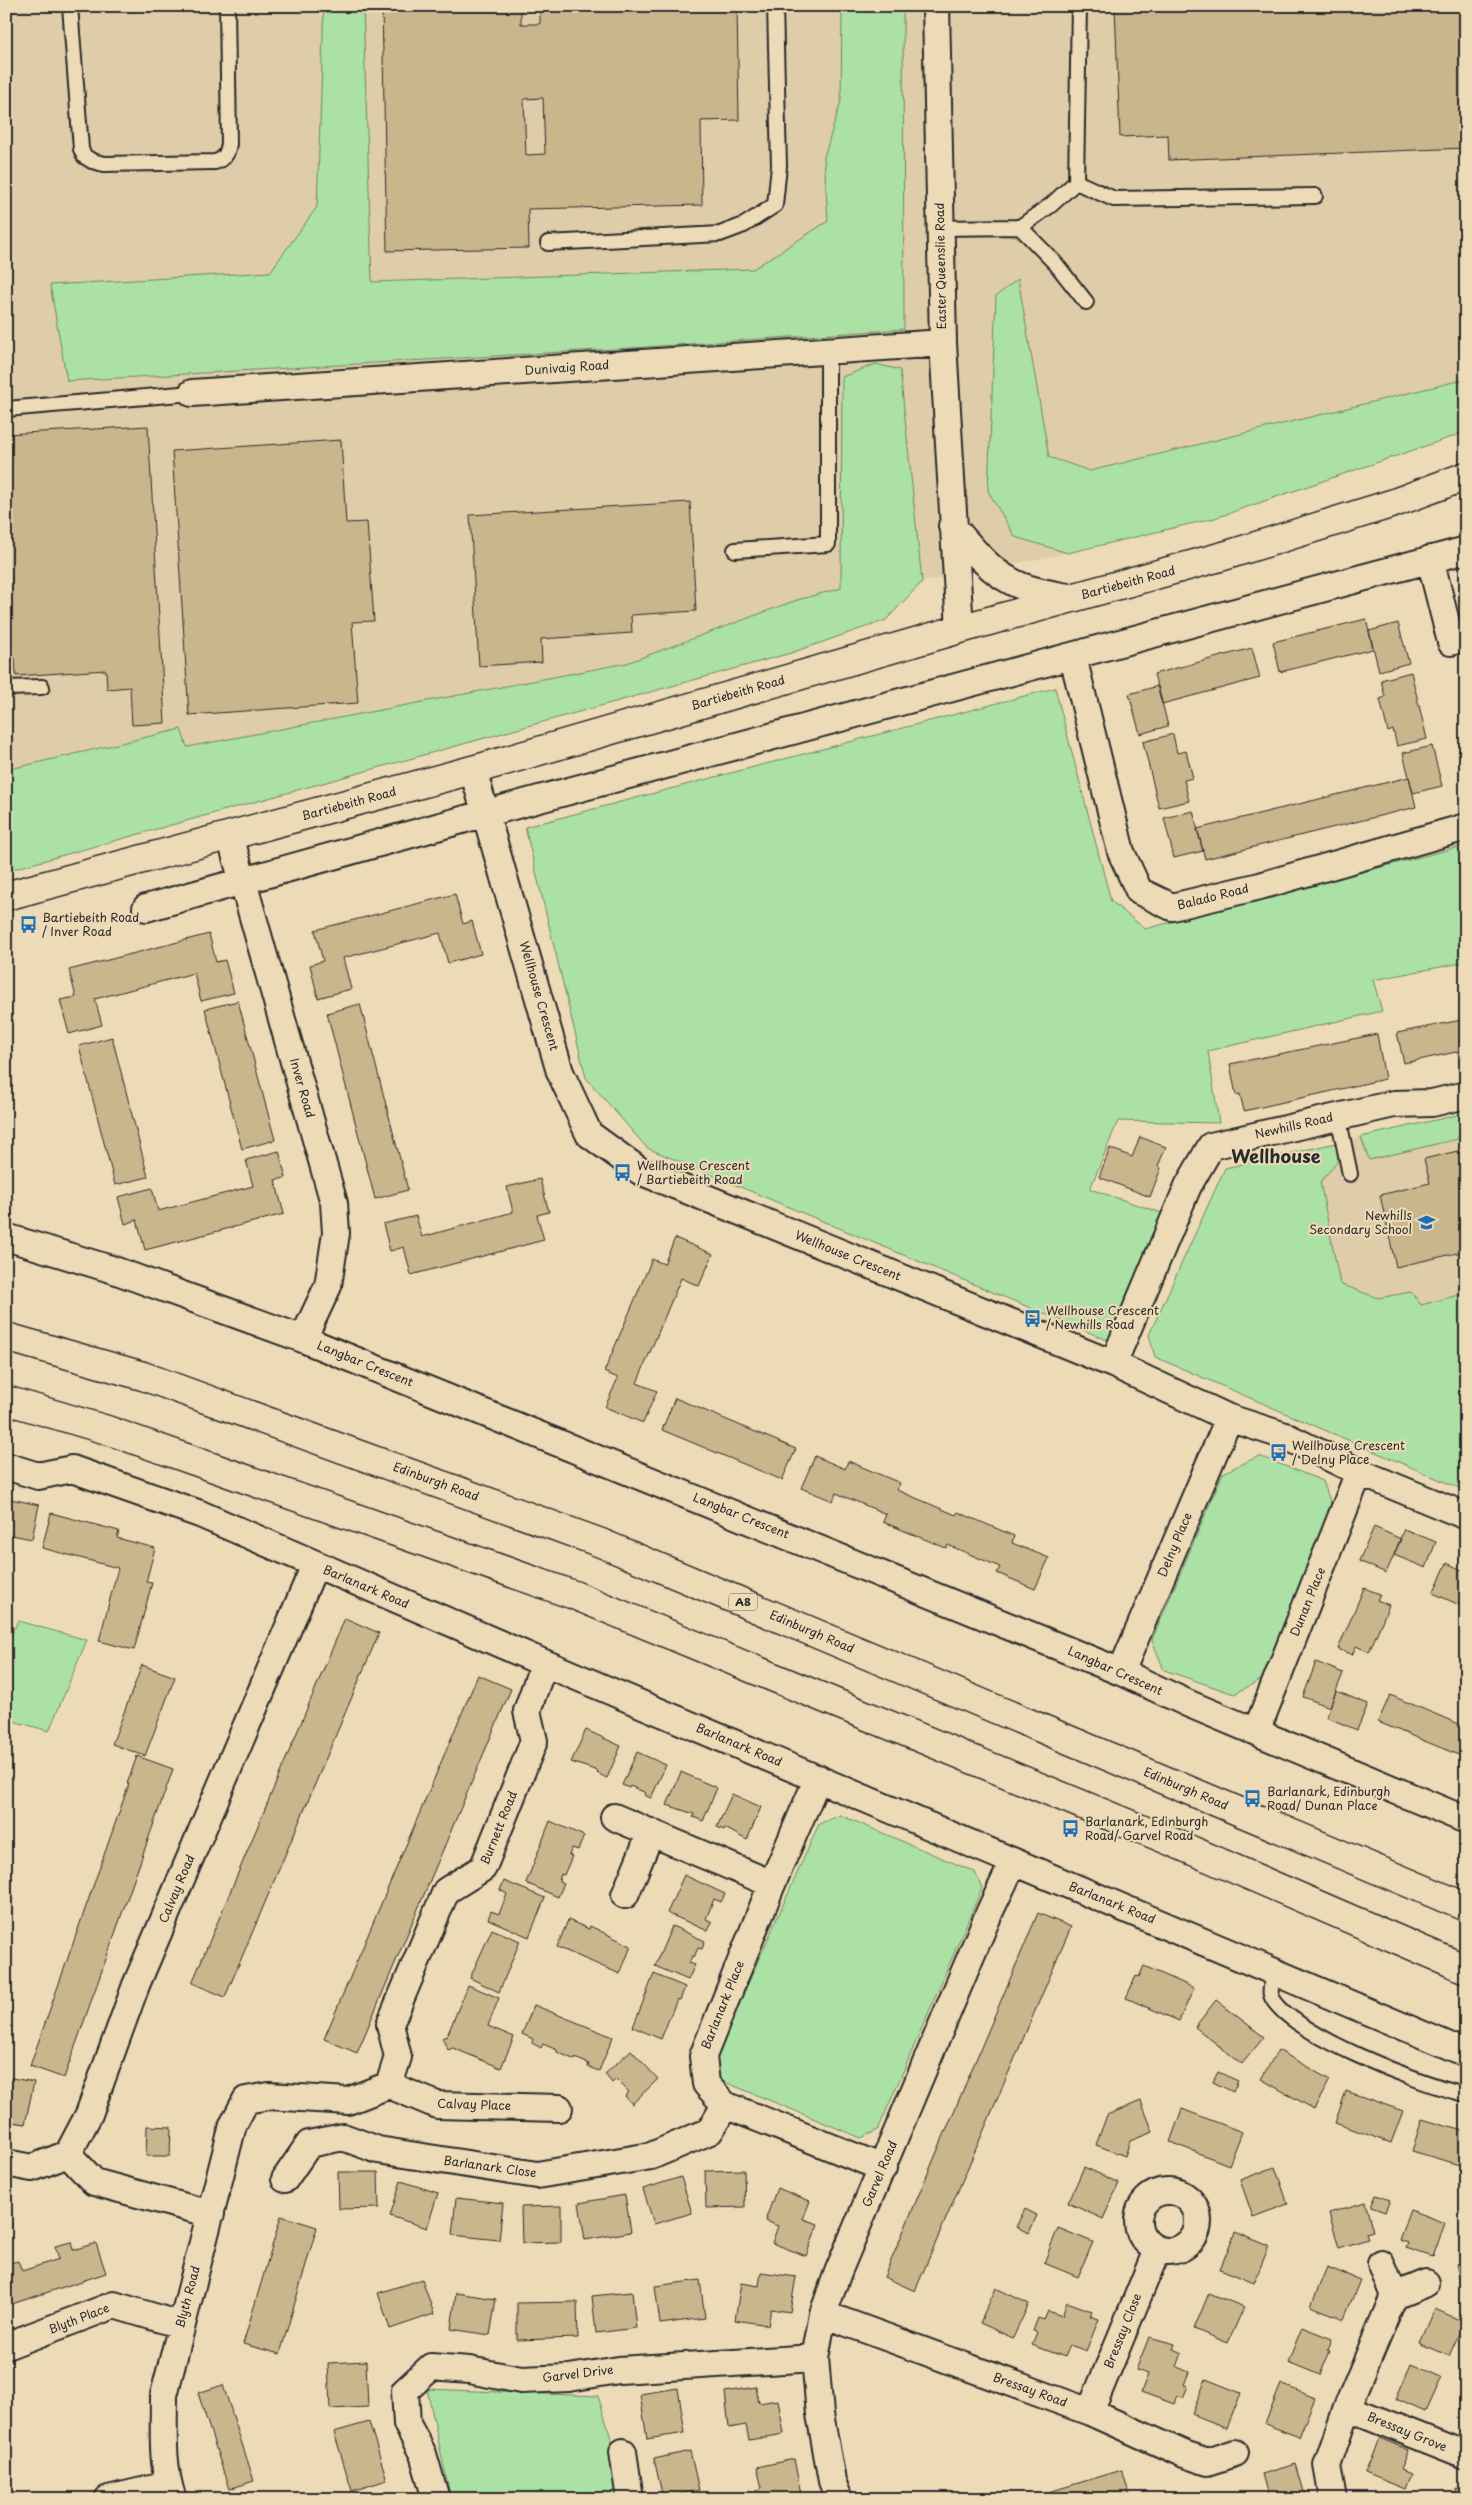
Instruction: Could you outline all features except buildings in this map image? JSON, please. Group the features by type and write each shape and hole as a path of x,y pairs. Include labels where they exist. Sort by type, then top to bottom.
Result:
{"main road":[{"name":"Bartiebeith Road","path":"6,896 474,770 960,629 1227,556 1394,503 1466,476"},
{"name":"Edinburgh Road","path":"6,1337 144,1376 601,1542 1466,1907"},
{"path":"6,1400 106,1430 574,1595 1170,1841 1466,1969"}],"street":[{"name":"Easter Queenslie Road","path":"936,6 942,342 952,526 960,629"},
{"name":"Dunivaig Road","path":"192,393 942,342"},
{"path":"952,526 982,559 1008,580 1031,589 1073,598"},
{"path":"146,908 486,813 1466,550"},
{"path":"1430,559 1451,642"},
{"name":"Balado Road","path":"1073,657 1122,852 1140,891 1172,907 1260,886 1466,827"},
{"name":"Wellhouse Crescent","path":"474,770 560,1072 589,1134 640,1171 1113,1364 1229,1418 1285,1436 1359,1472 1466,1516"},
{"name":"Inver Road","path":"230,836 334,1203 336,1234 328,1286 303,1339"},
{"name":"Newhills Road","path":"1113,1364 1188,1186 1211,1146 1394,1104 1432,1103 1466,1095"},
{"name":"Langbar Crescent","path":"6,1237 114,1270 303,1339 1121,1672 1256,1732 1466,1820"},
{"name":"Delny Place","path":"1121,1672 1229,1418"},
{"name":"Barlanark Road","path":"6,1466 38,1476 72,1469 200,1514 315,1565 818,1778 1013,1863 1466,2053"},
{"name":"Dunan Place","path":"1256,1732 1359,1472"},
{"name":"Calvay Road","path":"68,2154 89,2114 136,1985 315,1565"},
{"name":"Burnett Road","path":"389,2086 398,2057 390,2024 446,1891 483,1868 534,1741 527,1711 544,1663"},
{"name":"Barlanark Place","path":"818,1778 772,1884 703,2056 706,2084 725,2104 883,2168"},
{"path":"614,1817 772,1884"},
{"path":"625,1895 651,1832"},
{"name":"Garvel Road","path":"839,2499 832,2482 820,2414 815,2358 823,2314 990,1911 1013,1863"},
{"name":"Blyth Road","path":"170,2492 164,2439 164,2395 233,2125 246,2100 269,2096 348,2101 389,2086"},
{"name":"Calvay Place","path":"389,2086 437,2105 559,2108"},
{"name":"Barlanark Close","path":"285,2179 309,2144 343,2137 378,2150 537,2176 651,2156 710,2131 725,2104"},
{"path":"6,2163 32,2168 68,2154 94,2182 211,2214"},
{"name":"Bressay Close","path":"1090,2412 1157,2250"},
{"path":"1333,2499 1327,2465 1347,2408 1394,2296 1381,2263"},
{"path":"1394,2296 1426,2284"},
{"name":"Blyth Place","path":"6,2346 114,2305 181,2325"},
{"name":"Bressay Road","path":"823,2314 1090,2412 1184,2454 1208,2462 1235,2453"},
{"name":"Garvel Drive","path":"436,2499 423,2454 407,2424 405,2392 431,2367 469,2370 521,2380 569,2378 618,2370 815,2358"},
{"name":"Bressay Grove","path":"1347,2408 1466,2455"},
{"path":"623,2452 630,2499"},
{"path":"108,2499 170,2492"}],"lane":[{"path":"70,6 81,150 84,156 92,161 104,164 215,162 223,160 229,144 227,6"},
{"path":"548,243 720,234 744,225 775,205 779,166 775,6"},
{"path":"940,228 1020,227 1051,205 1076,182 1079,6"},
{"path":"1076,182 1114,199 1315,196"},
{"path":"1020,227 1056,264 1086,302"},
{"path":"735,550 828,544 828,350"},
{"path":"6,409 192,393"},
{"path":"6,688 42,688"},
{"path":"1338,1116 1350,1174"},
{"path":"1278,1974 1271,1988 1272,1996 1281,2009 1304,2025 1365,2058 1421,2082 1466,2094"}],"shaded area":[{"path":"6,6 1466,6 1466,379 1091,472 1050,457 1068,553 922,582 886,620 791,653 6,871"},
{"path":"1466,1113 1466,1308 1400,1316 1314,1284 1288,1154"}],"green space":[{"path":"324,6 363,6 372,282 753,269 828,221 824,157 841,101 842,6 903,6 904,329 632,348 67,381 50,285 270,272 317,207"},
{"path":"1018,279 1049,457 1090,471 1466,379 1466,432 1215,518 1068,553 1015,537 988,491 996,296"},
{"path":"876,364 900,370 922,582 886,620 791,653 6,871 6,770 181,729 187,747 627,663 794,601 841,588 842,377"},
{"path":"1055,688 1111,901 1145,929 1466,845 1466,962 1373,980 1382,1011 1208,1051 1219,1123 1118,1121 1090,1189 1165,1214 1112,1342 647,1148 586,1078 525,827"},
{"path":"1466,1113 1466,1137 1369,1160 1361,1137"},
{"path":"1336,1143 1338,1161 1320,1182 1340,1284 1378,1298 1411,1292 1421,1305 1466,1293 1466,1491 1155,1357 1149,1335 1225,1168"},
{"path":"1259,1456 1323,1481 1334,1513 1268,1676 1234,1694 1164,1670 1152,1640 1223,1473"},
{"path":"18,1621 87,1640 49,1731 6,1719 6,1645"},
{"path":"840,1815 975,1872 982,1888 878,2130 861,2138 720,2080 714,2060 819,1824"},
{"path":"427,2389 598,2396 630,2499 451,2499"}],"place":[{"name":"Bartiebeith Road / Inver Road","path":"28,925"},
{"name":"Wellhouse Crescent / Bartiebeith Road","path":"623,1173"},
{"name":"Newhills Secondary School","path":"1426,1223"},
{"name":"Wellhouse Crescent / Newhills Road","path":"1032,1318"},
{"name":"Wellhouse Crescent / Delny Place","path":"1278,1453"},
{"name":"Barlanark, Edinburgh Road/ Dunan Place","path":"1253,1799"},
{"name":"Barlanark, Edinburgh Road/ Garvel Road","path":"1071,1829"}],"district":[{"name":"Wellhouse","path":"1276,1157"}]}
